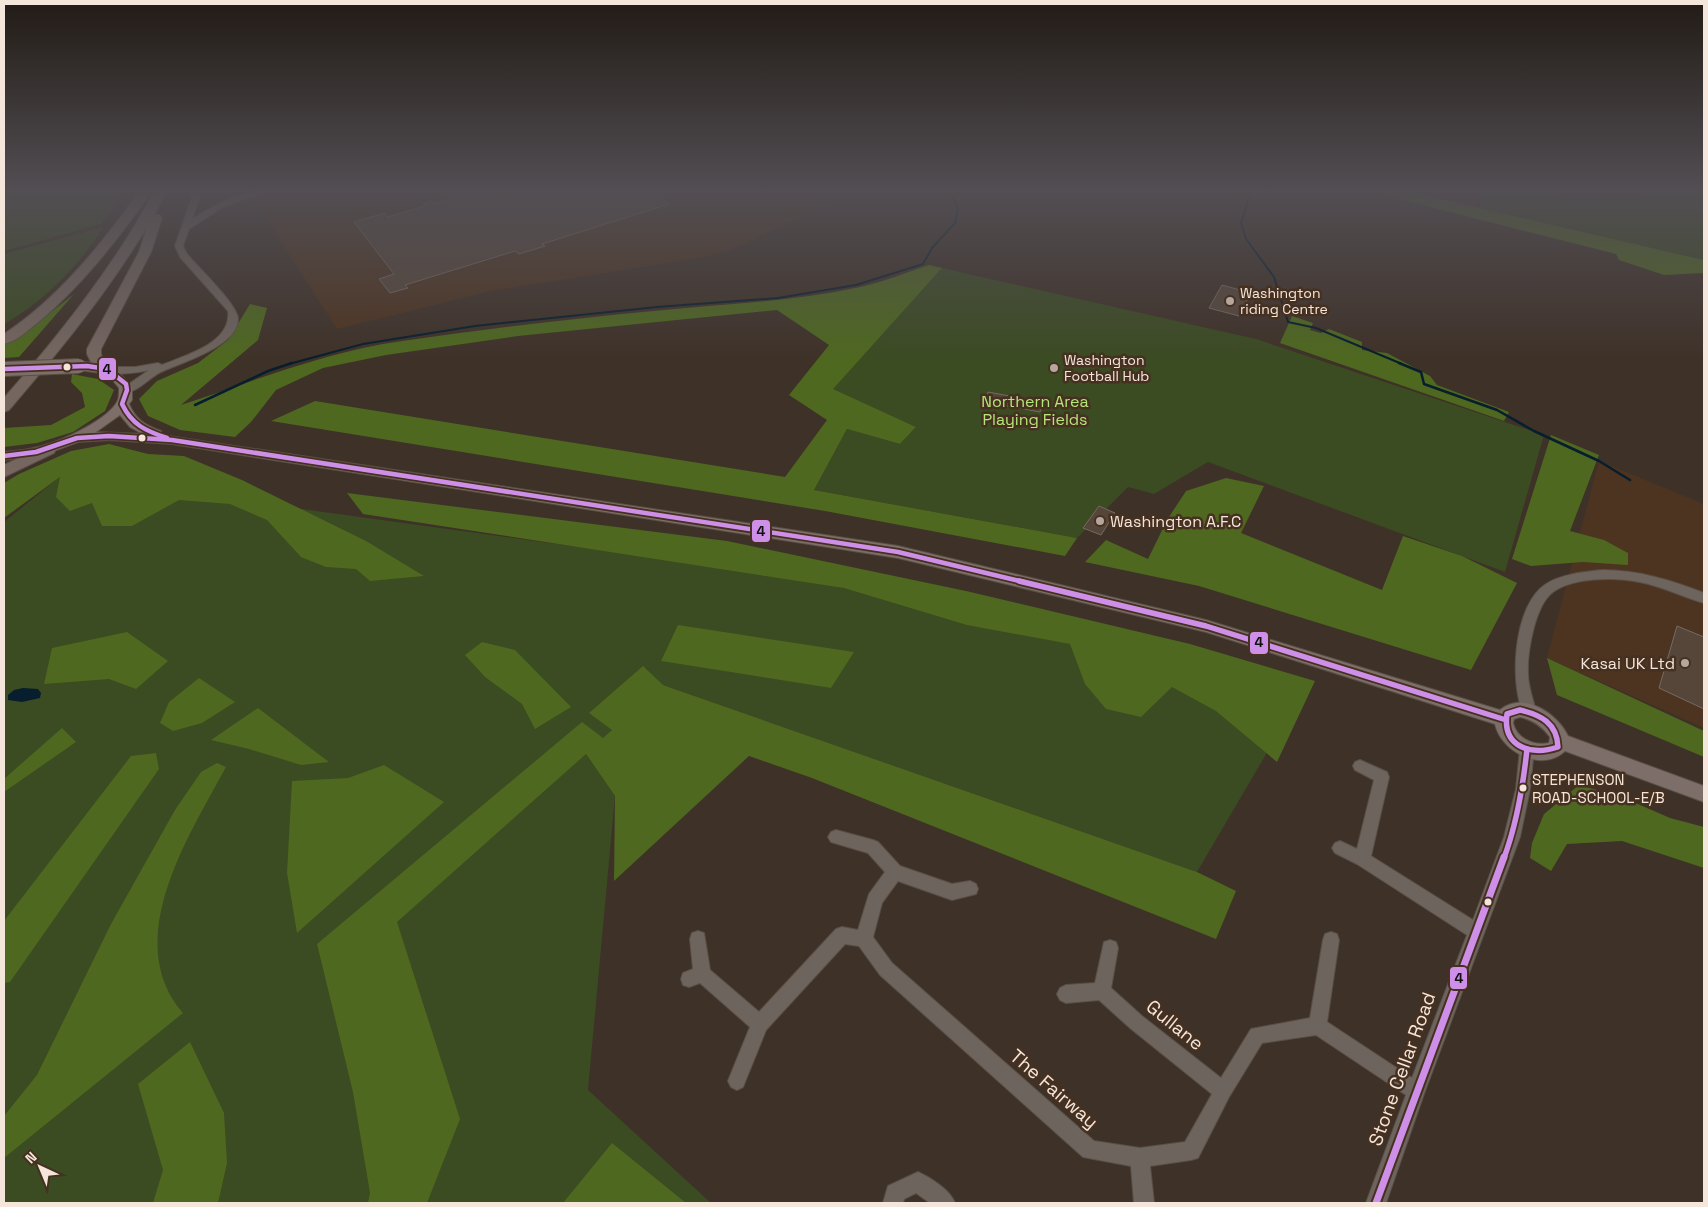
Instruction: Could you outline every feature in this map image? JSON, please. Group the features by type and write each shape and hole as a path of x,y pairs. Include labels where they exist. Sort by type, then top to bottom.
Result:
{"highway":[{"path":"4,340 40,314 104,247"},
{"path":"4,390 65,319 104,269 118,247"},
{"path":"4,407 70,329 104,285 129,247"},
{"path":"103,368 94,354 94,349 146,247"},
{"path":"4,472 48,449"}],"main road":[{"path":"4,369 79,366 103,368 126,384 127,390 122,404 102,423 77,438 48,449 4,456"},
{"path":"122,404 127,418 132,424 172,440"},
{"path":"77,438 109,436 172,440 898,552 1206,626 1504,719"},
{"path":"1513,711 1530,711 1548,721 1555,728 1560,741 1558,747 1553,751 1545,753 1527,749 1510,737 1505,730 1504,719 1507,714 1513,711"},
{"path":"1560,741 1704,794"}],"street":[{"path":"127,390 150,374 202,352 218,342 232,325 234,315 181,251 181,247"},
{"path":"103,368 135,370 178,362"},
{"path":"1530,711 1521,674 1524,646 1530,618 1538,602 1550,587 1591,575 1620,574 1648,579 1704,598"},
{"name":"Stone Cellar Road","path":"1376,1203 1416,1091 1512,837 1522,795 1527,749"},
{"path":"1360,766 1382,777 1362,859"},
{"path":"836,837 873,846 895,872 952,892 970,889"},
{"path":"1340,848 1362,859 1477,932"},
{"path":"737,1081 760,1024 842,936 864,939 875,899 895,872"},
{"path":"698,939 696,977 760,1024"},
{"name":"The Fairway","path":"864,939 886,970 1090,1150 1140,1158 1191,1151 1223,1090 1257,1035 1318,1026"},
{"path":"1331,940 1318,1026 1416,1091"},
{"path":"1066,994 1102,992 1110,948"},
{"name":"Gullane","path":"1102,992 1136,1022 1223,1090"},
{"path":"1140,1158 1144,1203"},
{"path":"893,1203 895,1193 918,1182 945,1203"}],"shaded area":[{"path":"284,247 736,247 700,258 491,291 337,329"},
{"path":"1599,461 1704,504 1704,728 1547,658"}],"green space":[{"path":"4,247 17,247 4,251"},
{"path":"28,247 89,247 46,294 18,316 4,324 4,254"},
{"path":"1590,247 1649,247 1704,260 1704,273 1664,275 1619,260 1616,254"},
{"path":"1650,247 1704,247 1704,260"},
{"path":"929,265 942,268 833,389 916,427 900,444 847,429 814,490 1077,538 1065,556 825,511 271,421 315,401 785,477 827,420 789,395 829,345 777,310 518,336 386,355 323,368 276,390 251,422 235,437 180,430 148,416 139,399 157,381 198,363 228,340 250,304 267,308 258,340 181,405 290,368 373,346 496,328 805,297 864,286"},
{"name":"Northern Area Playing Fields","path":"942,268 1256,339 1544,435 1505,572 1208,462 1154,494 1128,487 1077,538 814,490 847,429 900,444 916,427 832,389"},
{"path":"74,294 19,357 4,358 4,345 28,330"},
{"path":"1292,316 1313,323 1310,330 1321,333 1329,329 1362,342 1362,350 1387,353 1430,376 1437,385 1509,412 1504,421 1280,343"},
{"path":"72,374 98,379 114,390 105,411 73,432 37,443 4,447 4,428 51,425 85,407 82,393 71,382"},
{"path":"1551,435 1599,455 1570,531 1604,540 1628,553 1628,565 1583,562 1531,566 1512,559"},
{"path":"109,444 148,454 184,456 242,480 366,541 424,576 370,581 356,569 326,567 301,557 267,520 230,504 179,500 132,526 102,526 92,503 70,511 56,497 60,477 4,518 4,483 19,474 71,451"},
{"path":"61,476 885,589 1292,710 1197,872 663,685 586,754 615,796 588,1090 711,1203 4,1203 4,522"},
{"path":"1226,478 1264,486 1241,533 1382,590 1403,536 1462,556 1517,583 1471,670 1199,586 1085,562 1106,540 1148,559 1167,520 1186,491"},
{"path":"347,493 727,541 966,591 1190,644 1315,681 1277,762 1216,711 1172,687 1141,717 1106,709 1085,684 1070,644 967,625 844,588 363,514"},
{"path":"678,625 854,652 831,688 661,661"},
{"path":"127,632 168,661 136,689 109,679 44,684 52,648"},
{"path":"482,642 515,650 571,707 535,729 522,704 485,677 465,655"},
{"path":"1547,658 1704,731 1704,757 1557,695"},
{"path":"643,666 663,685 1197,872 1236,891 1216,939 812,778 749,756 614,881 615,796 586,754 397,922 460,1119 427,1203 368,1203 370,1193 353,1092 317,944 582,722 603,738 612,730 589,713"},
{"path":"199,678 235,702 202,723 173,731 160,723 169,702"},
{"path":"258,708 329,762 301,765 211,740"},
{"path":"62,728 76,742 4,792 4,779"},
{"path":"156,753 159,769 10,982 4,983 4,921 131,756"},
{"path":"217,763 226,767 180,856 167,888 159,921 158,953 165,984 183,1013 4,1158 4,1116 37,1075 111,924 175,810 201,772"},
{"path":"384,765 444,802 297,933 287,873 292,781 348,778"},
{"path":"1579,785 1622,797 1670,818 1704,827 1704,868 1622,841 1567,844 1551,871 1530,858 1532,843 1544,814"},
{"path":"190,1042 224,1113 227,1163 218,1203 153,1203 163,1170 138,1084"},
{"path":"612,1143 686,1203 563,1203"}],"water":[{"path":"23,688 38,689 41,693 40,698 22,702 8,700 8,695 14,690"}],"building":[{"path":"373,247 541,247 519,254 515,251 405,285 408,288 390,293 379,279 394,274"},
{"name":"Washington riding Centre","path":"1222,285 1251,293 1239,316 1209,308"},
{"name":"Washington Football Hub","path":"988,392 1043,402 1040,412 985,402"},
{"name":"Washington A.F.C","path":"1099,506 1115,513 1101,535 1083,528"},
{"name":"Kasai UK Ltd","path":"1677,626 1704,637 1704,709 1659,688"}],"waterway":[{"path":"289,364 363,344 475,326 657,307 778,298 856,285 923,264 933,247"},
{"path":"1252,247 1274,277 1288,322 1316,328 1402,364"},
{"path":"1399,363 1421,372 1424,384 1497,410 1534,431 1599,461 1630,480"},
{"path":"195,405 268,371 289,364"}],"transit line":[{"name":"4","path":"4,369 87,366 107,369 126,384 127,390 122,404 130,418 145,430 167,438"},
{"name":"4","path":"4,456 36,452 77,438 109,436 172,440 898,552 1206,626 1503,719"},
{"name":"4","path":"1520,710 1535,714 1548,721 1556,732 1558,747 1539,751 1520,746 1513,741 1505,724 1507,714 1520,710"},
{"name":"4","path":"1376,1203 1416,1091 1512,837 1523,789 1527,749"}],"place":[{"name":"Washington riding Centre","path":"1230,301"},
{"name":"Washington Football Hub","path":"1054,368"},
{"name":"Washington A.F.C","path":"1100,521"},
{"name":"Kasai UK Ltd","path":"1685,663"},
{"name":"STEPHENSON ROAD-SCHOOL-E/B","path":"1523,788"}]}
